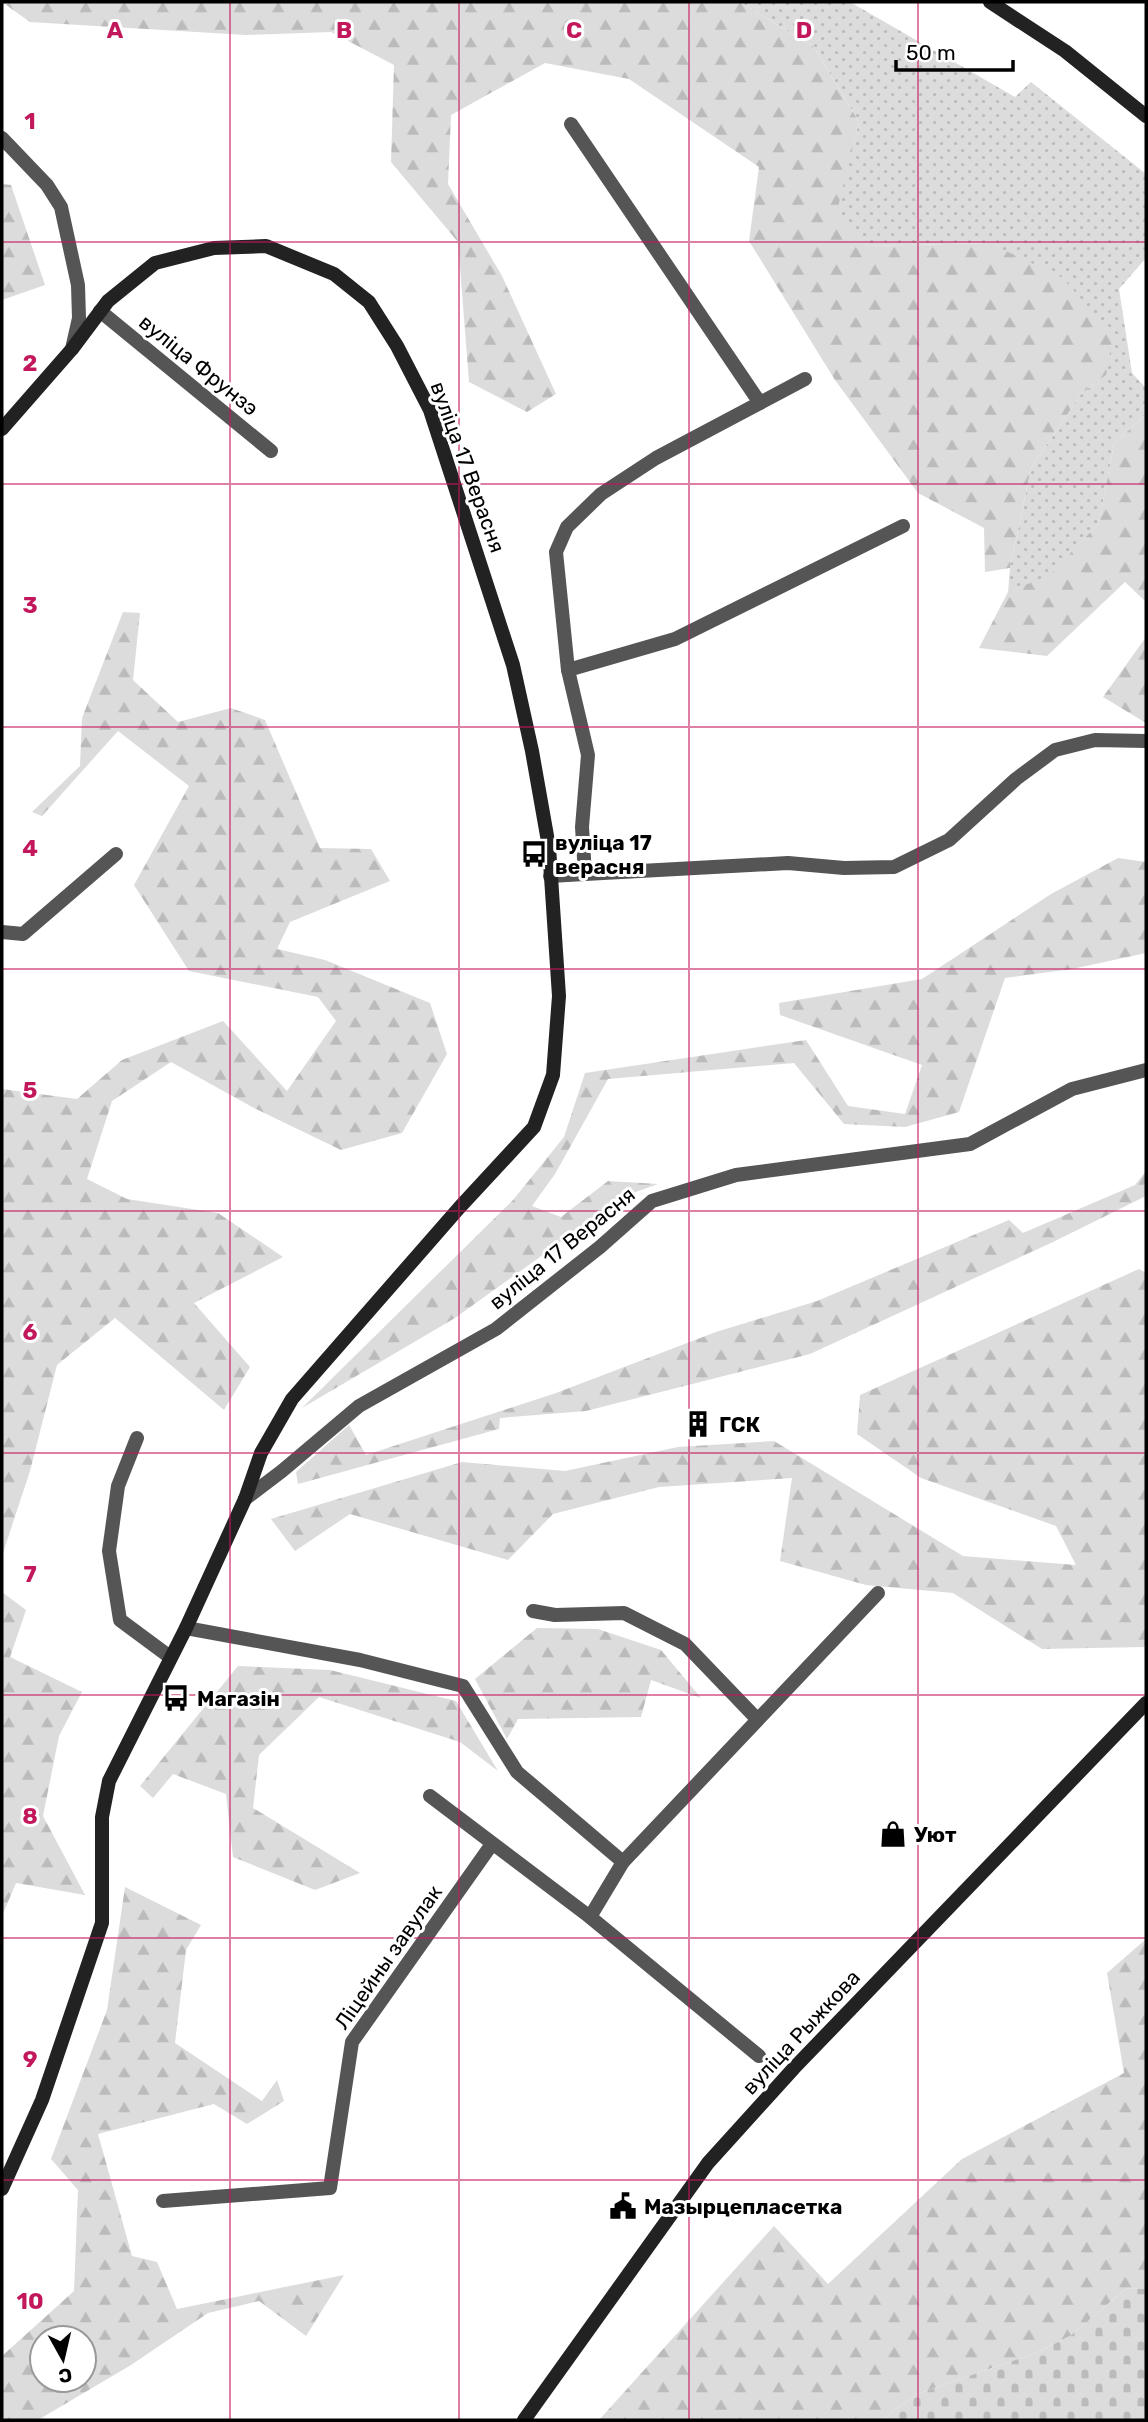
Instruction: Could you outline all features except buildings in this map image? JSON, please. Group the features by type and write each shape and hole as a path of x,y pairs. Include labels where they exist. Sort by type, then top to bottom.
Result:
{"street":[{"path":"990,2 1065,51 1146,116"},
{"path":"571,124 760,403"},
{"path":"2,138 47,185 61,207 78,285 79,318 72,349 2,429"},
{"name":"вуліца 17 Верасня","path":"2,2189 42,2100 102,1923 102,1817 109,1781 186,1628 245,1499 261,1453 292,1399 459,1208 534,1127 553,1075 559,996 549,847 513,665 430,410 397,346 369,302 334,274 265,246 214,248 155,263 108,301 72,349"},
{"name":"вуліца Фрунзэ","path":"100,311 271,451"},
{"path":"585,874 582,827 588,755 568,670 556,552 567,527 601,494 645,465 805,379"},
{"path":"568,670 675,639 903,526"},
{"path":"550,876 788,863 844,869 894,867 949,840 1016,779 1055,750 1095,740 1146,741"},
{"path":"2,932 23,934 116,854"},
{"name":"вуліца 17 Верасня","path":"245,1499 359,1406 496,1329 600,1247 652,1201 736,1175 970,1144 1072,1089 1146,1070"},
{"path":"137,1438 118,1486 109,1551 120,1620 170,1657"},
{"path":"590,1917 623,1862 878,1593"},
{"path":"533,1611 555,1615 624,1613 685,1644 757,1720"},
{"path":"186,1628 360,1660 463,1686 517,1772 623,1862"},
{"name":"вуліца Рыжкова","path":"524,2420 708,2163 793,2068 1146,1703"},
{"path":"430,1796 590,1917 759,2056"},
{"name":"Ліцейны завулак","path":"163,2201 330,2188 352,2042 492,1844"}],"green space":[{"path":"2,2 740,2 814,47 859,122 836,215 868,246 989,243 1063,278 1113,336 1106,375 1081,394 1031,468 1010,568 985,572 984,528 918,493 835,380 749,241 759,167 629,79 545,63 451,115 448,184 502,276 556,394 527,412 469,382 458,242 391,162 394,65 331,32 246,35 30,22"},
{"path":"740,2 850,2 1015,97 1031,82 1146,174 1146,258 1119,289 1132,373 1146,388 1146,414 1114,444 1099,523 1050,576 1008,592 1010,568 1031,468 1081,394 1106,375 989,243 868,246 835,215 859,122 814,47"},
{"path":"2,184 11,185 45,285 2,300"},
{"path":"1146,414 1146,602 1125,582 1047,656 979,648 1008,592 1050,575 1099,523 1114,444"},
{"path":"123,612 140,613 133,680 178,722 231,708 265,720 320,848 371,849 390,881 290,922 277,949 325,960 430,1003 447,1054 402,1133 341,1150 254,1108 171,1062 112,1101 87,1179 127,1199 218,1213 283,1257 194,1303 250,1367 224,1410 115,1318 57,1365 30,1471 2,1556 2,1089 77,1099 122,1060 223,1021 287,1091 336,1021 318,997 189,971 134,885 189,786 118,731 42,816 32,812 80,766 82,718"},
{"path":"1146,637 1146,723 1103,697"},
{"path":"1118,858 1146,862 1146,953 1072,969 1005,978 959,1112 905,1127 844,1124 794,1063 608,1079 555,1174 532,1206 561,1217 608,1181 658,1184 625,1196 455,1318 302,1408 513,1200 564,1137 585,1073 806,1040 848,1106 905,1114 922,1065 780,1015 779,1003 922,979 1051,894"},
{"path":"1146,1171 1146,1196 810,1354 586,1411 500,1418 499,1429 298,1484 296,1472 349,1425 366,1455 556,1393 716,1332 817,1301 1009,1220 1023,1233 1135,1185"},
{"path":"1139,1269 1146,1273 1144,1647 1042,1649 953,1593 866,1585 780,1561 792,1478 659,1487 553,1514 508,1560 350,1514 295,1551 271,1519 462,1462 565,1471 678,1447 774,1441 963,1556 1076,1565 1056,1526 921,1478 857,1434 860,1395"},
{"path":"2,1592 26,1610 10,1657 82,1692 59,1736 43,1816 85,1895 16,1883 2,1916"},
{"path":"537,1628 598,1629 661,1650 701,1698 651,1680 641,1717 518,1719 507,1739 475,1679"},
{"path":"238,1666 330,1670 456,1701 498,1771 460,1742 319,1697 259,1755 253,1808 360,1873 315,1890 233,1857 226,1794 173,1774 153,1798 140,1786"},
{"path":"125,1887 201,1925 186,1950 175,2043 262,2101 277,2080 284,2101 247,2124 214,2104 98,2134 132,2256 157,2262 177,2309 344,2275 306,2336 259,2301 208,2313 98,2385 98,2324 37,2324 74,2291 78,2190 51,2159 107,2010"},
{"path":"1146,1939 1146,2289 1127,2288 1070,2336 1038,2352 917,2394 882,2420 599,2420 774,2226 828,2284 962,2159 1124,2073 1107,1973"},
{"path":"1127,2288 1146,2289 1146,2420 882,2420 917,2394 1038,2352 1070,2336"},
{"path":"28,2333 28,2394 82,2394 38,2420 2,2420 2,2356"}],"place":[{"name":"вуліца 17 верасня","path":"534,854"},
{"name":"ГСК","path":"698,1424"},
{"name":"Магазін","path":"176,1698"},
{"name":"Уют","path":"893,1834"},
{"name":"Мазырцепласетка","path":"623,2206"}]}
